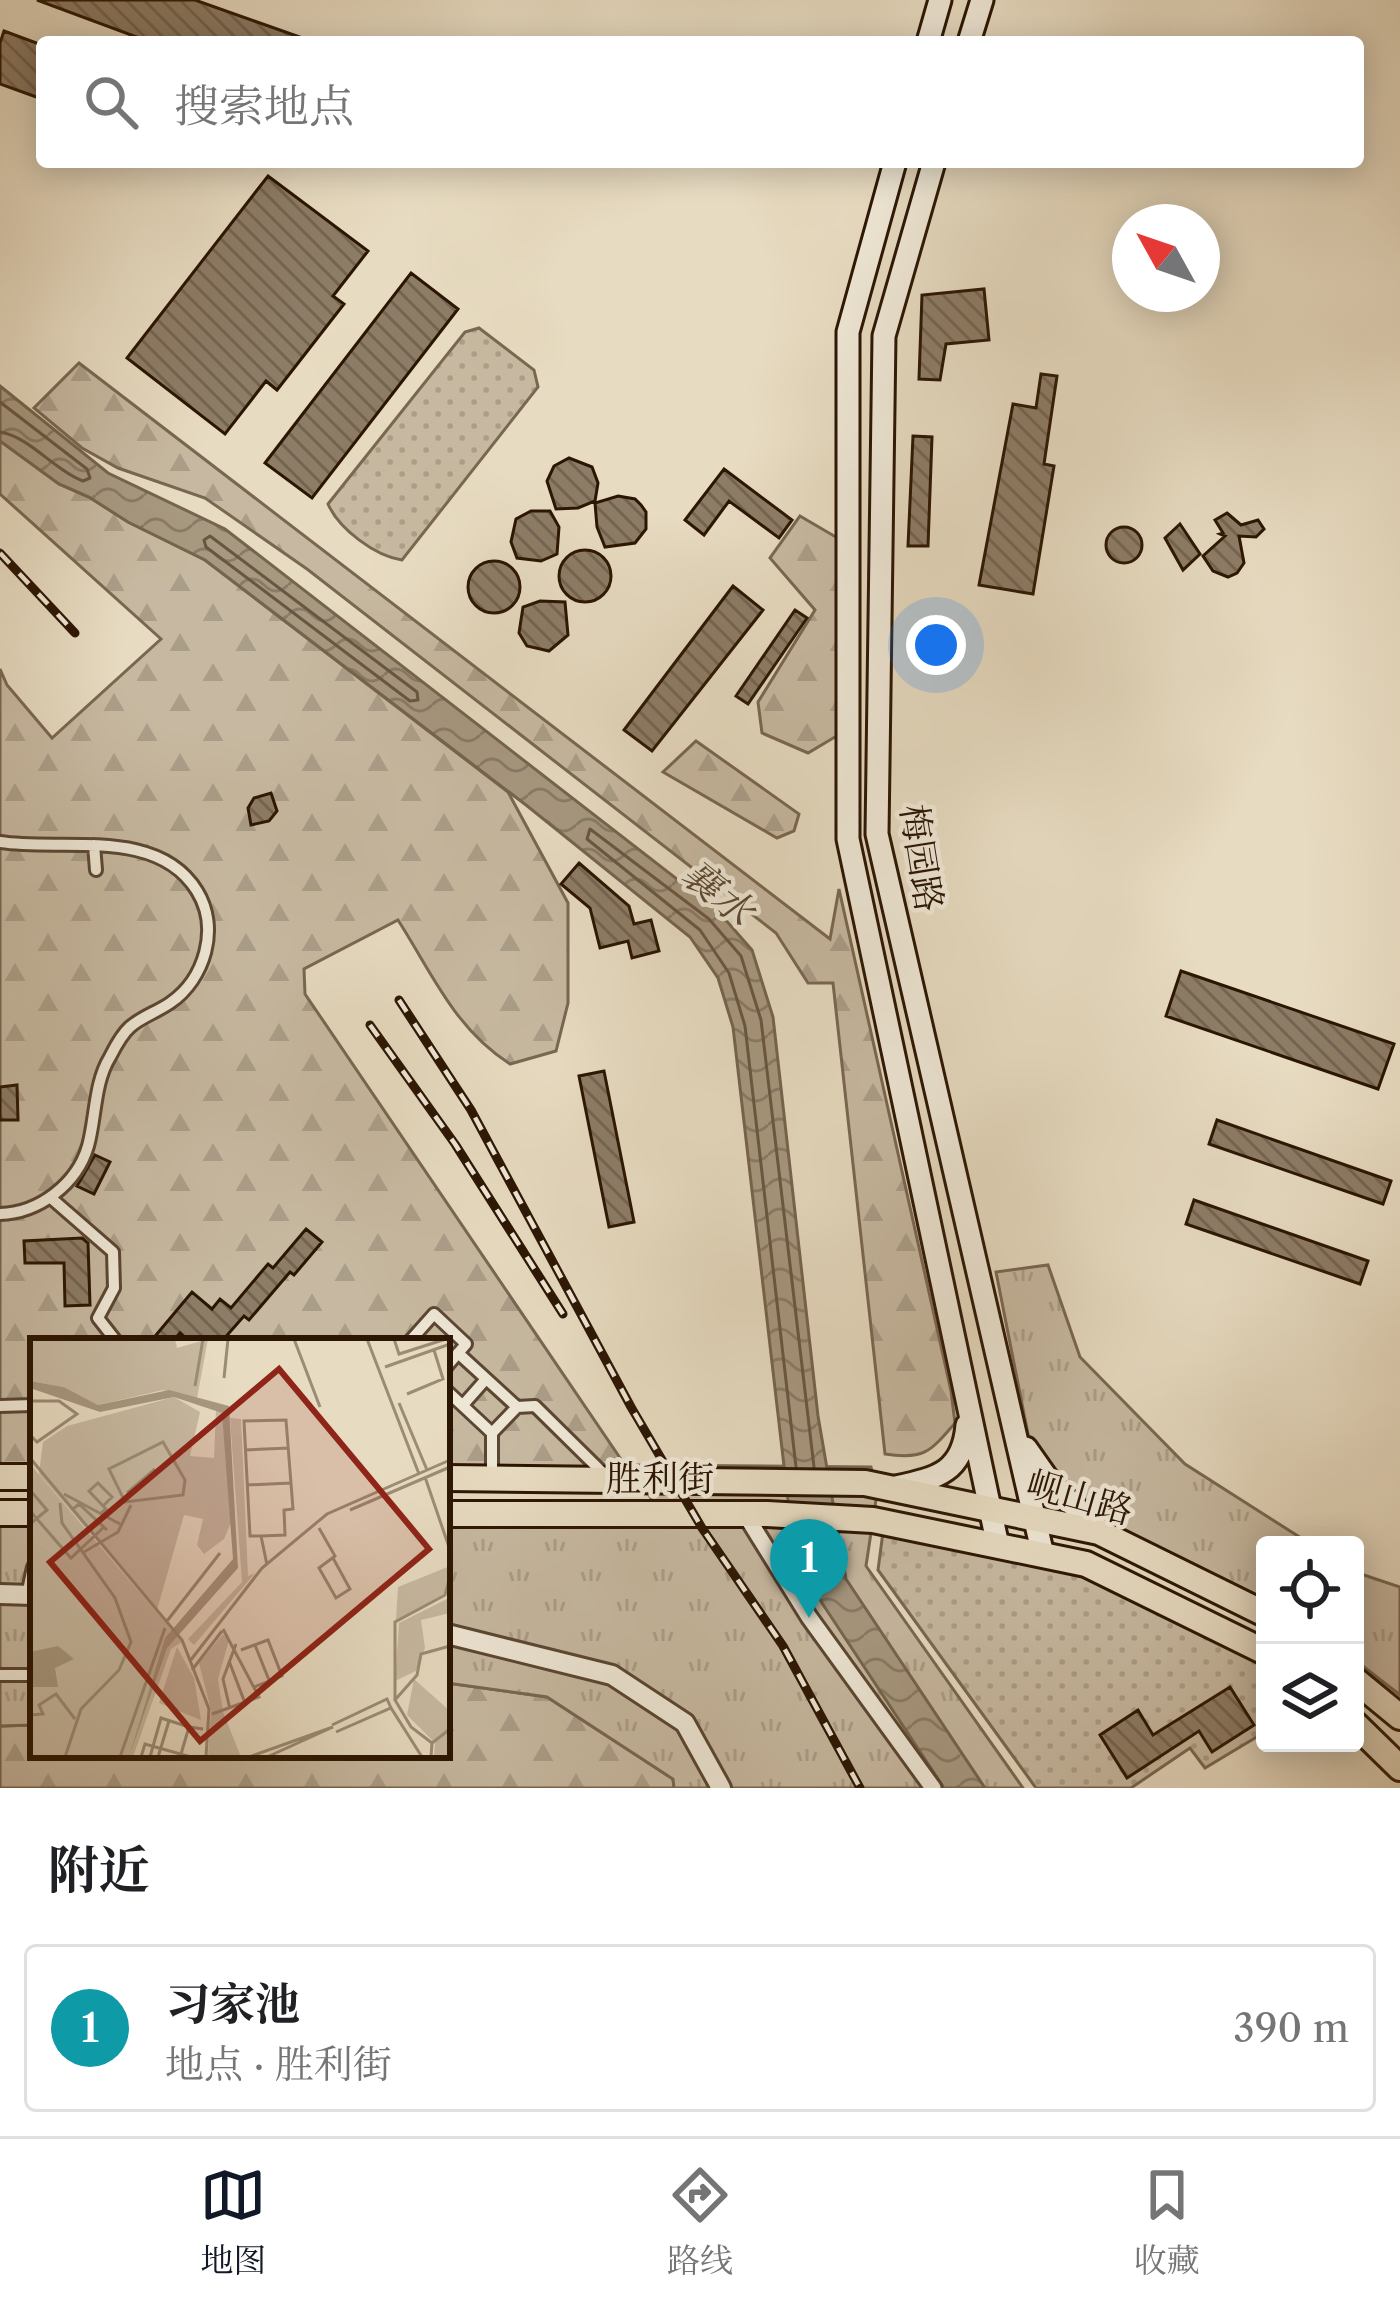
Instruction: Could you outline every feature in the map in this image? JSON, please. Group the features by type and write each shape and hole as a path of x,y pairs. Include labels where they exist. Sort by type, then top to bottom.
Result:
{"highway":[{"name":"胜利街","path":"450,1478 863,1483"},
{"name":"岘山路","path":"863,1483 1106,1536 1256,1610"},
{"name":"胜利街","path":"450,1514 756,1514 873,1520"},
{"name":"岘山路","path":"873,1520 1086,1564 1256,1648"},
{"path":"1364,1687 1400,1717"},
{"path":"1364,1733 1400,1768"}],"main road":[{"path":"930,36 940,0"},
{"path":"971,36 982,0"},
{"name":"梅园路","path":"893,168 848,332 848,839 998,1546"},
{"name":"梅园路","path":"932,168 884,336 878,834 1043,1555"},
{"path":"891,1489 945,1473 964,1449 969,1400"},
{"path":"1018,1436 1052,1485 1106,1536"}],"street":[{"path":"0,842 94,845 144,853 172,867 196,887 209,919 200,972 174,1000 129,1028 106,1063 87,1149 64,1187 16,1214 0,1214"},
{"path":"94,845 96,870"},
{"path":"51,1198 113,1252 114,1288 98,1318 114,1338"},
{"path":"413,1338 434,1314 466,1344 450,1362"},
{"path":"458,1353 517,1407"},
{"path":"463,1406 486,1379"},
{"path":"450,1394 492,1433"},
{"path":"0,1406 30,1405"},
{"path":"492,1479 492,1433 517,1407 535,1406 610,1480"},
{"path":"756,1514 809,1617 933,1788"},
{"path":"0,1594 30,1591"},
{"path":"450,1635 612,1676 685,1723 721,1788"},
{"path":"0,1676 30,1675"}],"green space":[{"path":"479,328 534,370 538,387 402,560 381,553 349,532 328,504 465,332"},
{"path":"79,363 830,939 839,889 951,1391 955,1423 932,1447 909,1456 885,1454 833,983 808,983 776,933 307,569 205,498 118,468 82,448 34,408"},
{"path":"0,441 59,484 205,560 508,792 568,903 568,1003 556,1051 510,1064 491,1050 459,1017 398,920 304,969 305,994 635,1480 450,1478 450,1338 30,1338 30,1477 0,1477 0,669 7,685 52,738 161,639 0,494"},
{"path":"800,516 841,540 840,734 808,753 762,733 758,702 815,610 770,558"},
{"path":"696,741 799,814 794,831 777,838 663,772"},
{"path":"1048,1265 1080,1357 1185,1464 1298,1536 1256,1536 1256,1598 1040,1495 996,1272"},
{"path":"633,1465 871,1467 877,1493 866,1566 1023,1788 674,1788 673,1779 547,1697 450,1683 450,1514 649,1514 667,1528"},
{"path":"0,1513 30,1513 30,1725 0,1726"},
{"path":"883,1532 1087,1573 1256,1662 1256,1737 1205,1768 1190,1748 1131,1788 1036,1788 878,1570"},
{"path":"1364,1575 1400,1587 1400,1695 1364,1667"},
{"path":"450,1683 547,1697 673,1779 674,1788 0,1788 0,1726 30,1725 30,1758 450,1758"}],"water":[{"name":"襄水","path":"0,386 108,473 225,529 717,910 752,950 773,1017 818,1416 846,1579 985,1788 944,1788 822,1603 794,1552 733,1027 718,978 690,937 205,560 59,484 0,441"}],"building":[{"path":"37,0 195,0 297,36 134,36"},
{"path":"4,31 36,43 36,97 0,84"},
{"path":"268,176 368,251 333,296 344,304 277,390 266,381 225,434 127,358"},
{"path":"411,273 458,309 312,498 265,463"},
{"path":"984,289 989,340 946,344 940,380 919,379 922,295"},
{"path":"1041,374 1057,376 1044,464 1054,466 1033,594 979,585 1013,404 1036,408"},
{"path":"913,436 932,437 928,546 908,546"},
{"path":"569,458 592,467 598,483 595,501 556,509 547,481 554,466"},
{"path":"724,469 792,520 779,538 729,501 704,535 685,520"},
{"path":"618,496 641,505 646,529 635,543 605,547 595,503"},
{"path":"531,511 550,511 559,527 557,554 541,561 517,558 511,542 516,519"},
{"path":"1227,513 1241,525 1258,520 1264,529 1256,537 1239,536 1244,563 1228,577 1213,571 1203,556 1225,536 1215,520"},
{"path":"1180,524 1200,554 1183,570 1165,538"},
{"path":"1124,527 1137,532 1142,545 1137,558 1124,563 1111,558 1106,545 1111,532"},
{"path":"585,550 603,558 611,576 603,594 585,602 567,594 559,576 567,558"},
{"path":"494,561 512,569 520,587 512,605 494,613 476,605 468,587 476,569"},
{"path":"733,586 763,610 652,751 624,730"},
{"path":"540,601 565,602 568,635 549,651 527,646 519,633 523,607"},
{"path":"795,610 807,618 748,704 736,696"},
{"path":"271,793 277,811 269,821 251,825 248,808 254,798"},
{"path":"579,863 629,906 634,924 651,920 659,951 632,958 628,941 600,948 590,908 561,884"},
{"path":"1181,971 1394,1044 1378,1089 1166,1016"},
{"path":"604,1071 634,1222 609,1227 579,1076"},
{"path":"17,1085 18,1120 0,1120 0,1087"},
{"path":"1217,1120 1391,1181 1383,1204 1209,1144"},
{"path":"95,1155 110,1162 94,1194 77,1186"},
{"path":"1194,1200 1368,1261 1360,1284 1186,1224"},
{"path":"306,1229 322,1242 249,1320 244,1316 225,1338 186,1338 180,1333 176,1338 154,1338 192,1292 212,1309 220,1299 231,1308 268,1264 273,1268"},
{"path":"82,1238 88,1243 90,1305 65,1306 64,1263 25,1263 24,1241"},
{"path":"1230,1687 1254,1725 1212,1752 1199,1731 1127,1778 1100,1735 1138,1710 1153,1735"}],"railway":[{"path":"0,553 75,633"},
{"path":"399,1000 471,1110 631,1407 702,1528 783,1646 860,1788"},
{"path":"370,1025 455,1144 563,1314"}],"place":[{"name":"习家池","path":"809,1618"}]}
